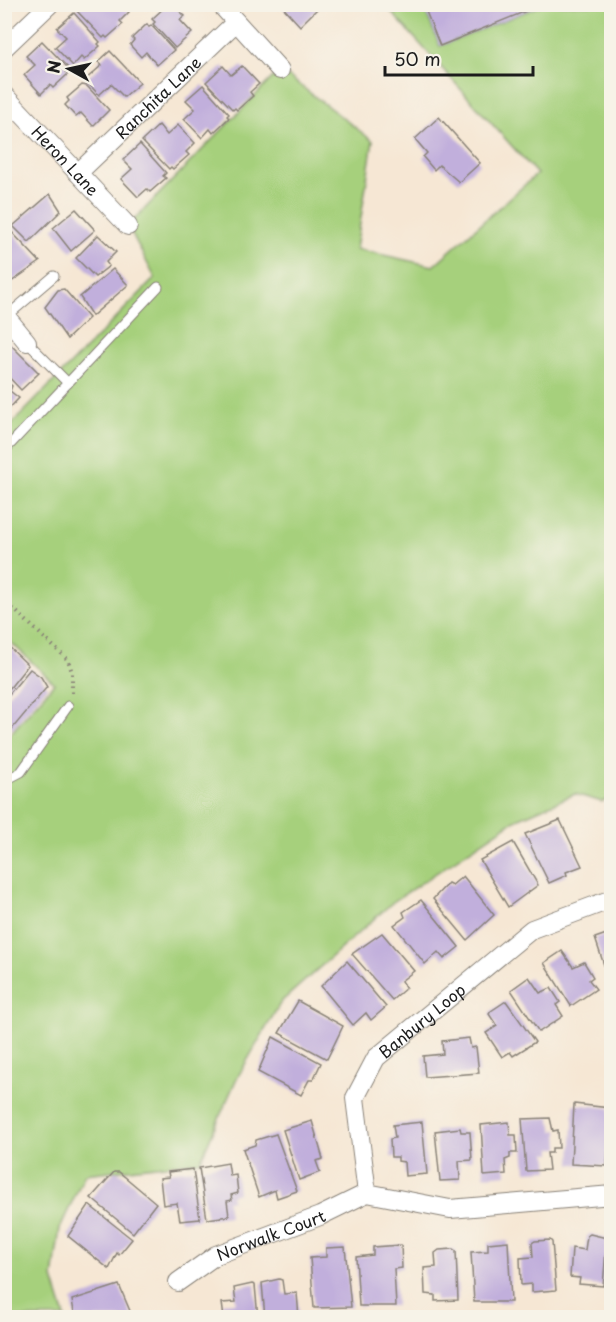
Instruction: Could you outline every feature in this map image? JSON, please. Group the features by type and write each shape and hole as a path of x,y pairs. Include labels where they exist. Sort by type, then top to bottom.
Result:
{"street":[{"path":"4,48 50,4"},
{"path":"220,4 280,70"},
{"name":"Ranchita Lane","path":"78,172 236,22"},
{"name":"Heron Lane","path":"4,95 128,226"},
{"path":"6,315 27,342"},
{"name":"Banbury Loop","path":"367,1192 355,1098 376,1058 532,928 612,899"},
{"path":"367,1192 450,1209 612,1196"},
{"name":"Norwalk Court","path":"178,1282 216,1255 320,1216 367,1192"}],"lane":[{"path":"6,315 54,276"},
{"path":"4,451 158,287"},
{"path":"27,342 68,383"},
{"path":"4,781 21,772 68,706"}],"path":[{"path":"4,600 68,660 73,690 68,706"}],"green space":[{"path":"385,5 423,5 440,46 542,5 611,5 611,797 602,802 575,794 515,820 393,902 281,1002 236,1080 200,1161 85,1174 60,1228 53,1278 65,1317 5,1318 5,740 54,683 5,637 5,431 155,278 128,226 280,70 373,141 356,249 433,266 537,174"}],"building":[{"path":"172,4 185,16 180,20 192,33 175,48 153,24 155,22 152,19 167,5 169,7"},
{"path":"280,4 322,4 300,26"},
{"path":"423,4 541,4 541,5 440,46"},
{"path":"82,5 122,5 129,12 120,21 123,24 107,38 105,36 103,38 76,10"},
{"path":"74,13 100,42 98,44 100,46 84,60 81,57 73,66 55,47 66,37 57,28"},
{"path":"147,24 149,27 151,25 174,50 157,65 146,52 141,57 130,45 134,40 132,38"},
{"path":"42,41 69,69 66,72 68,74 53,88 50,85 41,94 24,75 35,65 26,56"},
{"path":"110,51 140,83 124,97 111,84 99,95 85,80 102,65 98,62"},
{"path":"223,66 231,75 242,66 259,84 250,92 253,96 237,110 235,108 233,110 206,82"},
{"path":"82,85 87,86 109,110 93,126 81,113 76,117 65,105 69,101 67,98"},
{"path":"203,85 229,114 227,116 229,118 213,133 210,129 202,138 184,119 195,109 186,100"},
{"path":"439,117 480,163 459,182 439,165 434,170 423,157 427,153 415,139"},
{"path":"159,125 167,135 178,125 195,143 186,152 189,155 173,169 171,167 169,169 142,141"},
{"path":"140,144 166,173 163,176 166,178 150,192 147,189 138,197 121,179 132,169 123,160"},
{"path":"50,194 61,211 29,242 13,226"},
{"path":"76,209 95,230 71,251 53,228"},
{"path":"8,228 40,262 8,284 4,280 4,232"},
{"path":"98,235 116,252 106,262 109,266 95,277 76,258"},
{"path":"113,269 128,285 92,316 80,297"},
{"path":"64,289 89,318 67,339 45,307 58,290"},
{"path":"4,338 39,373 21,390 4,372"},
{"path":"4,379 12,386 10,391 19,398 4,414"},
{"path":"4,642 28,665 9,689 4,686"},
{"path":"30,669 41,677 47,687 12,729 4,721 4,700"},
{"path":"560,820 582,866 566,872 567,875 549,883 525,834"},
{"path":"513,842 538,885 508,907 480,860"},
{"path":"463,876 494,915 467,940 433,899 448,883 452,885"},
{"path":"421,900 459,947 444,959 438,952 425,964 394,925 405,917 403,912"},
{"path":"612,932 612,986 611,986 595,938"},
{"path":"382,933 414,971 401,981 406,988 392,1000 352,954"},
{"path":"562,951 573,967 584,962 593,977 589,980 596,989 571,1006 544,963"},
{"path":"347,961 386,1007 371,1020 366,1013 353,1025 321,986"},
{"path":"529,977 540,993 551,988 560,1002 556,1005 563,1016 539,1032 511,990"},
{"path":"298,1001 343,1026 327,1059 279,1033"},
{"path":"506,1001 535,1042 513,1056 510,1052 502,1057 486,1033 497,1026 489,1014"},
{"path":"273,1037 321,1063 313,1080 309,1080 301,1095 258,1072"},
{"path":"469,1038 471,1048 476,1047 479,1073 425,1077 423,1056 443,1054 442,1041"},
{"path":"574,1104 610,1108 607,1166 571,1164"},
{"path":"550,1118 553,1131 558,1130 559,1148 552,1148 552,1153 547,1153 549,1170 526,1171 522,1119"},
{"path":"312,1121 323,1159 316,1161 320,1172 299,1180 283,1130"},
{"path":"422,1122 427,1174 405,1176 404,1162 398,1161 398,1157 391,1157 390,1139 395,1138 393,1125"},
{"path":"509,1122 510,1135 516,1135 517,1153 510,1153 510,1158 505,1160 506,1174 484,1176 481,1125"},
{"path":"460,1128 461,1132 470,1132 472,1160 459,1161 460,1180 440,1181 435,1131"},
{"path":"276,1134 297,1191 277,1198 275,1190 259,1197 243,1149 255,1145 256,1140"},
{"path":"228,1163 230,1176 236,1175 238,1193 231,1195 232,1200 227,1201 229,1216 207,1219 199,1168"},
{"path":"193,1169 200,1219 180,1221 177,1203 163,1205 160,1178 169,1177 168,1172"},
{"path":"114,1172 119,1172 156,1203 133,1233 91,1198"},
{"path":"89,1205 132,1239 119,1255 117,1253 109,1269 68,1236"},
{"path":"590,1234 607,1238 603,1286 579,1284 580,1278 570,1277 572,1248 585,1250 587,1236"},
{"path":"550,1240 556,1290 532,1292 532,1284 521,1285 520,1258 533,1257 532,1243 535,1241"},
{"path":"508,1241 511,1302 474,1302 471,1252 488,1251 488,1243"},
{"path":"401,1245 402,1268 394,1269 396,1306 359,1306 356,1257 373,1255 373,1247"},
{"path":"345,1247 351,1307 314,1308 310,1258 326,1257 326,1248"},
{"path":"453,1249 456,1251 458,1300 435,1301 435,1295 425,1294 424,1268 436,1267 435,1253 439,1250"},
{"path":"282,1280 284,1294 297,1293 299,1318 265,1318 262,1283"},
{"path":"119,1285 133,1318 75,1318 72,1300"},
{"path":"255,1285 258,1318 224,1318 222,1303 236,1302 234,1288"}]}
